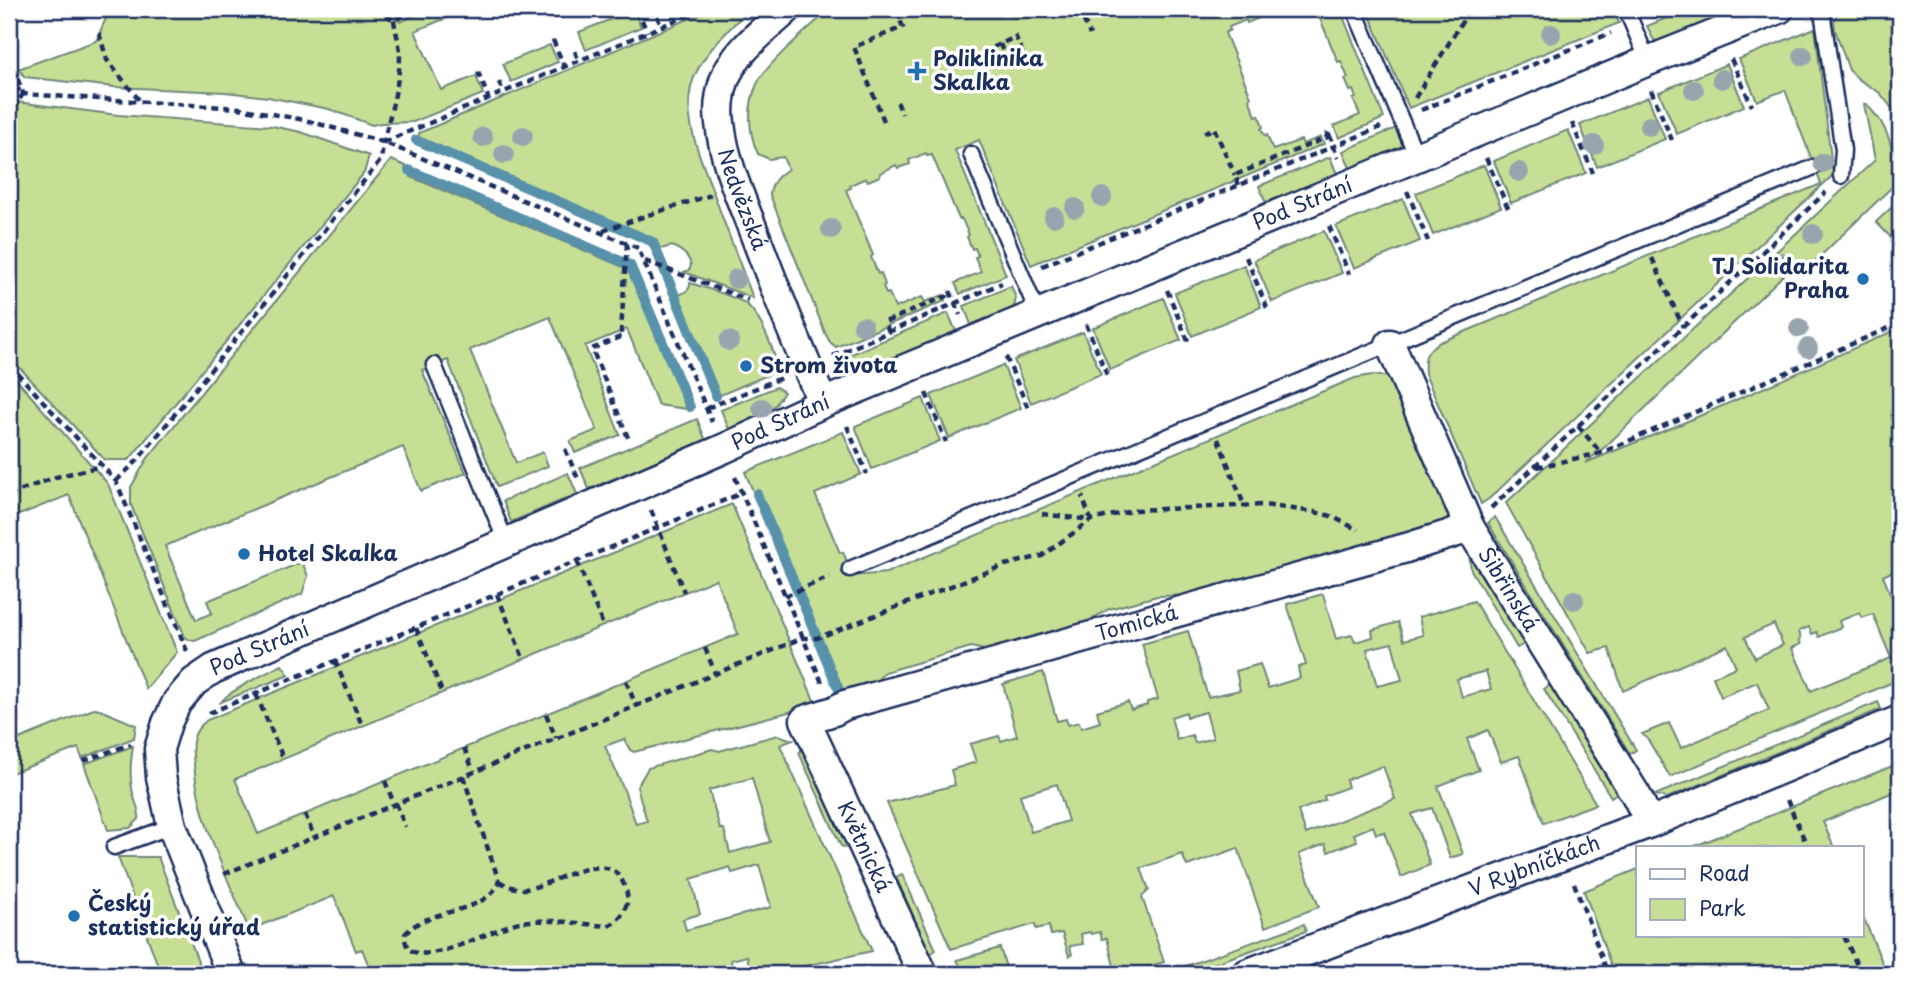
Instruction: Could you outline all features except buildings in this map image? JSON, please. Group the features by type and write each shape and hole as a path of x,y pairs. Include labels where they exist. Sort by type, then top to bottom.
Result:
{"street":[{"name":"Nedvězská","path":"787,9 727,72 720,96 720,122 735,184 823,403"},
{"name":"Pod Strání","path":"231,974 172,826 161,777 159,749 177,702 194,682 213,668 723,449 823,403 1779,9"},
{"name":"Šibřinská","path":"1391,344 1478,521 1650,823"},
{"name":"Tomická","path":"805,720 845,705 1393,552 1478,521"},
{"name":"Květnická","path":"805,720 923,974"},
{"name":"V Rybníčkách","path":"1245,974 1650,823 1900,720"}],"lane":[{"path":"1354,9 1417,157"},
{"path":"1626,9 1648,61"},
{"path":"1819,9 1823,18 1843,150 1841,176"},
{"path":"971,154 1038,314"},
{"path":"850,569 1814,167"},
{"path":"433,365 506,542"},
{"path":"114,847 172,826"}],"path":[{"path":"376,9 394,20 421,9"},
{"path":"116,481 136,462 381,160 400,59 395,9"},
{"path":"637,9 647,32"},
{"path":"383,142 703,9"},
{"path":"884,121 853,47 904,28 895,9"},
{"path":"1079,9 1090,36"},
{"path":"1132,9 1136,16"},
{"path":"1401,119 1471,9"},
{"path":"830,358 1021,275 1667,9"},
{"path":"657,16 662,26"},
{"path":"99,33 107,60 141,102"},
{"path":"993,47 1016,36 1026,62"},
{"path":"553,40 564,66"},
{"path":"1000,44 1004,54"},
{"path":"575,51 578,60"},
{"path":"1730,57 1752,106"},
{"path":"12,60 23,94"},
{"path":"478,72 488,98"},
{"path":"9,80 23,94"},
{"path":"499,82 503,92"},
{"path":"1651,89 1672,140"},
{"path":"9,91 239,108 305,120 383,142 638,248 714,427"},
{"path":"9,230 17,103 23,94"},
{"path":"901,103 898,104 902,114"},
{"path":"1571,122 1593,173"},
{"path":"1204,133 1214,128 1239,185"},
{"path":"1235,175 1326,138 1328,132 1332,141"},
{"path":"1486,157 1508,208"},
{"path":"1478,521 1841,176"},
{"path":"1406,190 1428,241"},
{"path":"602,232 717,193"},
{"path":"1328,222 1349,274"},
{"path":"627,243 621,331 623,336 592,349 629,440"},
{"path":"1650,254 1683,327"},
{"path":"1246,257 1268,308"},
{"path":"644,261 755,302"},
{"path":"890,332 885,322 947,296 949,290 953,298"},
{"path":"1166,290 1188,341"},
{"path":"1085,323 1107,375"},
{"path":"1536,467 1601,453 1900,323"},
{"path":"1006,356 1028,408"},
{"path":"9,364 116,481 188,654"},
{"path":"707,408 788,375"},
{"path":"925,389 946,442"},
{"path":"1210,419 1244,505"},
{"path":"846,422 867,474"},
{"path":"1578,426 1601,453"},
{"path":"565,449 569,456"},
{"path":"9,495 56,477 101,467"},
{"path":"732,469 824,688"},
{"path":"199,718 742,492"},
{"path":"220,875 803,638 817,638 1005,565 1042,556 1091,520 1136,510 1264,505 1331,516 1366,533"},
{"path":"658,528 684,592"},
{"path":"576,561 603,625"},
{"path":"785,596 850,569"},
{"path":"497,594 523,658"},
{"path":"416,628 442,692"},
{"path":"705,648 715,673"},
{"path":"335,661 362,725"},
{"path":"626,681 636,706"},
{"path":"256,694 283,758"},
{"path":"547,714 556,738"},
{"path":"83,761 139,741"},
{"path":"464,748 474,772"},
{"path":"444,957 423,959 407,953 404,947 405,934 426,919 481,901 493,894 499,881 463,776"},
{"path":"385,781 405,827"},
{"path":"1787,800 1807,846"},
{"path":"305,814 314,837"},
{"path":"454,954 518,922 608,926 621,916 627,903 622,879 617,873 598,867 585,868 543,886 525,889 514,888 499,881"},
{"path":"1574,883 1608,974"},
{"path":"1844,937 1861,974"}],"green space":[{"path":"112,9 410,9 397,14 400,22 431,9 459,9 461,12 415,31 441,90 476,76 483,94 413,122 372,125 329,109 268,97 225,92 114,87 25,77 18,69 96,41"},
{"path":"712,9 743,9 745,13 713,47 700,66 691,87 690,115 700,157 753,298 684,272 691,266 689,259 672,246 660,249 656,240 418,139 419,133"},
{"path":"831,9 1274,9 1247,23 1246,20 1229,27 1230,30 1225,33 1251,97 1249,99 1256,116 1259,115 1263,127 1261,129 1265,136 1267,135 1273,150 1301,140 1303,144 1321,137 1324,144 1031,265 979,140 955,150 1006,275 960,294 955,283 981,272 975,257 978,256 975,248 972,249 967,237 969,235 962,219 959,219 932,155 927,156 926,153 909,160 910,164 898,168 896,165 880,173 880,176 868,181 866,178 850,185 851,188 846,190 878,274 881,273 886,294 889,293 895,308 922,297 925,302 943,295 945,301 836,347 826,335 770,195 776,180 788,169 783,157 769,159 758,154 750,119 754,92 762,76"},
{"path":"1316,9 1340,9 1384,118 1339,138 1334,126 1360,115 1353,99 1356,98 1353,90 1350,91 1345,79 1348,78 1341,61 1338,62"},
{"path":"1367,9 1497,9 1500,15 1513,9 1613,9 1619,23 1409,108"},
{"path":"1689,9 1710,9 1715,21 1660,43 1653,39 1647,26"},
{"path":"1853,9 1900,9 1900,123 1898,116 1880,93 1849,70 1834,21 1837,14"},
{"path":"634,10 641,27 586,50 579,32"},
{"path":"1815,28 1833,175 1481,504 1425,374 1427,353 1438,343 1821,184 1785,90 1757,101 1739,59"},
{"path":"550,45 558,62 511,82 503,64"},
{"path":"1727,64 1744,106 1677,134 1659,92"},
{"path":"1648,97 1665,139 1597,167 1580,125"},
{"path":"9,101 118,115 272,126 301,132 369,156 364,173 129,460 105,460 9,356"},
{"path":"1864,104 1867,104 1879,120 1888,136 1895,162 1894,185 1806,270 1797,262 1606,446 1585,463 1900,328 1900,582 1895,570 1883,576 1892,598 1900,595 1900,679 1670,777 1642,734 1669,723 1681,748 1769,710 1757,682 1721,697 1713,677 1736,667 1727,645 1623,691 1609,648 1590,653 1506,503 1875,160","holes":["1859,613 1862,618 1873,614 1891,658 1811,691 1792,648 1801,644 1799,631 1809,627 1812,634 1817,632 1819,637 1841,627 1839,621","1774,624 1783,645 1755,658 1745,637"]},
{"path":"1396,128 1405,151 1352,173 1343,151"},
{"path":"1568,130 1586,173 1511,203 1494,161"},
{"path":"1330,157 1339,179 1273,203 1265,201 1259,186"},
{"path":"391,160 408,167 411,177 628,269 687,409 658,405 627,329 585,346 620,435 575,453 570,441 597,430 550,317 470,350 516,463 543,452 548,466 497,487 448,360 422,370 466,473 421,491 403,447 165,546 196,620 212,613 207,601 302,562 308,576 302,594 195,641 190,640 185,637 131,505 131,487 147,459"},
{"path":"1484,165 1501,207 1433,235 1416,193"},
{"path":"1403,199 1420,241 1354,268 1336,226"},
{"path":"1900,204 1900,247 1876,222 1892,207"},
{"path":"1324,231 1342,273 1272,302 1254,260"},
{"path":"1244,265 1261,307 1192,336 1175,293"},
{"path":"690,283 730,296 749,307 766,333 777,371 718,396 678,295 688,289"},
{"path":"1011,286 1016,298 1013,311 973,330 964,306"},
{"path":"1163,298 1181,340 1110,370 1093,328"},
{"path":"948,313 958,336 870,369 853,368 849,355"},
{"path":"1083,332 1101,374 1031,403 1014,360"},
{"path":"1003,365 1021,408 949,438 931,395"},
{"path":"9,371 108,484 177,652 146,689 69,495 9,519"},
{"path":"1372,375 1390,377 1451,512 1445,523 1205,595 1157,596 1109,609 1069,633 997,653 971,647 885,672 867,691 842,697 745,472 843,432 861,474 815,494 840,553 843,552 853,576 886,573 1355,378"},
{"path":"776,387 784,392 765,415 730,432 721,410"},
{"path":"923,398 940,441 872,469 855,426"},
{"path":"697,419 706,441 589,489 580,468"},
{"path":"568,473 577,494 511,522 503,501"},
{"path":"732,504 816,705 634,752 624,739 605,746 636,824 647,821 637,787 648,768 712,749 719,751 778,735 793,740 780,745 872,951 796,968 797,974 751,974 747,956 731,960 733,974 372,974 362,949 356,951 334,896 249,930 215,849 197,787 193,740 197,730 207,720","holes":["716,579 738,634 258,834 235,779","752,778 770,842 730,853 709,790","759,865 771,907 686,930 683,919 700,914 691,879 730,867 732,873"]},
{"path":"1495,517 1636,750 1630,754 1488,523"},
{"path":"1469,555 1478,563 1526,643 1517,648 1471,570"},
{"path":"1323,594 1336,639 1352,635 1355,642 1373,637 1372,630 1398,622 1404,640 1423,635 1419,617 1474,601 1596,804 1544,823 1519,756 1501,762 1488,730 1467,739 1479,770 1438,786 1463,854 1450,858 1432,808 1412,814 1430,865 1401,877 1384,832 1376,834 1373,826 1354,834 1357,841 1328,852 1325,844 1299,854 1319,907 1265,927 1238,848 1187,866 1182,854 1141,868 1149,890 1142,897 1164,962 1123,974 1116,974 1107,938 1102,939 1100,932 1081,934 1083,944 1070,946 1072,955 1069,956 1062,933 1051,935 1049,926 1036,929 1035,924 951,949 887,803 955,785 951,770 976,762 970,744 999,736 1001,741 1017,736 1003,684 1043,672 1057,721 1066,719 1068,725 1079,722 1081,728 1100,722 1097,711 1128,702 1131,710 1158,699 1142,644 1188,631 1208,697 1240,690 1236,671 1260,664 1268,688 1300,678 1298,667 1306,665 1287,604","holes":["1392,643 1402,680 1377,686 1367,649","1486,671 1491,689 1462,697 1457,679","1186,712 1187,717 1206,712 1213,738 1195,743 1192,735 1177,740 1171,717","1383,766 1395,799 1306,834 1298,811 1325,800 1324,796 1348,787 1346,780","1057,784 1068,821 1031,832 1020,795"]},
{"path":"282,665 289,675 221,702 240,687"},
{"path":"1550,685 1617,793 1611,797 1544,689"},
{"path":"1878,702 1881,709 1667,798 1655,795"},
{"path":"96,708 136,725 134,738 82,758 78,748 9,774 9,743"},
{"path":"133,746 132,791 139,819 130,828 108,830 84,764"},
{"path":"803,748 848,847 841,846 799,753"},
{"path":"1900,763 1900,789 1823,822 1833,846 1695,846"},
{"path":"118,857 158,857 203,974 161,974"},
{"path":"1636,870 1636,937 1864,937 1864,919 1887,974 1614,974 1584,891"},
{"path":"902,874 936,950 930,954 896,877"},
{"path":"1304,924 1306,931 1184,974 1163,974"},
{"path":"1000,948 1008,974 964,974 957,960"}],"waterway":[{"path":"416,140 653,242 716,396"},
{"path":"409,170 630,265 690,407"},
{"path":"757,494 842,697"}],"place":[{"name":"Poliklinika Skalka","path":"917,71"},
{"name":"TJ Solidarita Praha","path":"1863,279"},
{"name":"Strom života","path":"746,366"},
{"name":"Hotel Skalka","path":"244,554"},
{"name":"Český statistický úřad","path":"74,916"}]}
